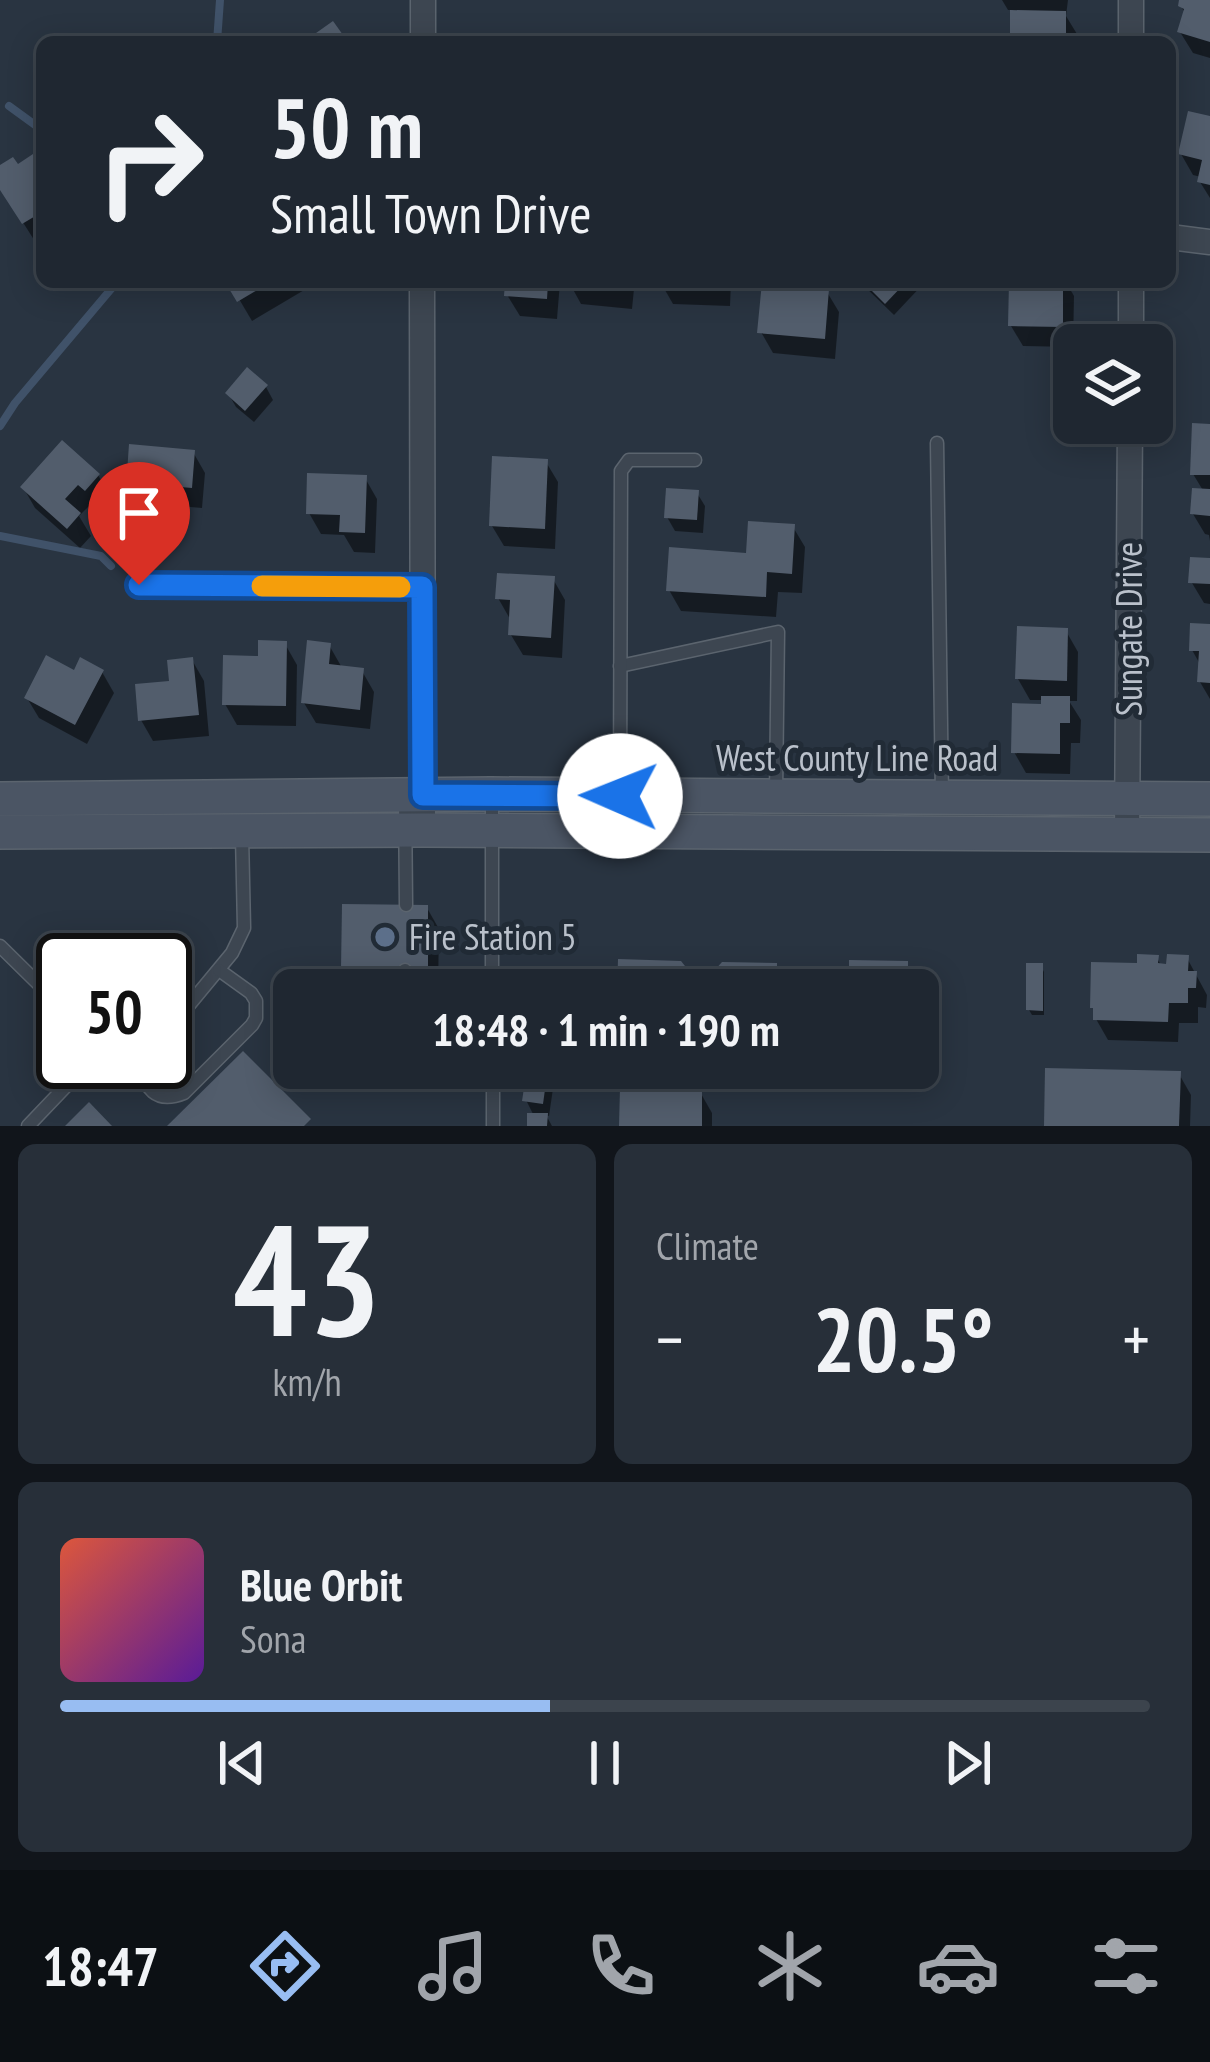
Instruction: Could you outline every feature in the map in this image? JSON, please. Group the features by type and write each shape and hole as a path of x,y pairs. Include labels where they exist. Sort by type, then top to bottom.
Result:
{"main road":[{"name":"West County Line Road","path":"0,832 241,815 414,795 1210,799"},
{"name":"West County Line Road","path":"0,799 415,830 1210,835"}],"street":[{"path":"423,0 423,36"},
{"path":"1131,0 1131,36"},
{"path":"1176,238 1210,242"},
{"path":"415,830 422,587 422,288"},
{"path":"1131,288 1131,324"},
{"name":"Sungate Drive","path":"1127,835 1130,444"},
{"path":"139,585 422,587"}],"lane":[{"path":"938,443 942,798"},
{"path":"620,796 621,471 629,460 695,460"},
{"path":"620,666 778,632 776,796"},
{"path":"491,794 492,969"},
{"path":"192,1002 232,953 244,928 241,815"},
{"path":"406,905 415,830"},
{"path":"0,946 36,981"},
{"path":"192,1083 252,1025 257,1009 251,993 219,970"},
{"path":"28,1126 63,1089"},
{"path":"149,1089 164,1097 185,1089"},
{"path":"493,1089 494,1126"}],"building":[{"path":"1179,0 1210,0 1210,42 1177,32 1184,9 1178,6"},
{"path":"1010,10 1066,11 1066,36 1010,36"},
{"path":"333,21 344,36 312,36"},
{"path":"1188,111 1210,116 1210,185 1197,182 1202,160 1178,154"},
{"path":"36,152 36,216 22,224 0,190 0,165 13,157 18,164"},
{"path":"229,288 261,288 237,302"},
{"path":"505,288 548,288 547,299 504,296"},
{"path":"761,288 829,289 825,339 757,333"},
{"path":"869,288 900,288 885,304"},
{"path":"1009,288 1063,288 1063,324 1008,326"},
{"path":"247,367 268,385 245,411 225,393"},
{"path":"1192,423 1210,424 1210,475 1190,475"},
{"path":"62,440 100,474 85,491 78,485 65,499 81,513 67,529 20,487"},
{"path":"129,444 195,450 192,488 157,485 155,504 125,502"},
{"path":"492,456 548,459 545,529 489,526"},
{"path":"307,473 367,475 365,533 339,532 340,515 306,514"},
{"path":"666,488 699,490 697,520 664,518"},
{"path":"1192,488 1210,489 1210,516 1190,514"},
{"path":"748,521 795,524 792,574 767,572 766,597 666,591 669,547 746,553"},
{"path":"1190,557 1210,558 1210,584 1188,583"},
{"path":"497,573 555,576 551,638 508,635 510,600 495,599"},
{"path":"1190,623 1210,624 1210,683 1197,682 1199,651 1189,651"},
{"path":"1017,626 1068,628 1067,681 1015,679"},
{"path":"258,640 287,641 286,706 222,705 223,655 258,656"},
{"path":"307,640 331,643 329,664 364,668 360,710 301,703"},
{"path":"46,655 74,670 80,657 104,670 75,725 24,698"},
{"path":"193,657 199,715 138,721 135,684 169,681 167,660"},
{"path":"1041,696 1070,696 1070,723 1060,723 1060,754 1011,753 1012,703 1041,704"},
{"name":"Fire Station 5","path":"342,904 428,905 428,969 341,969"},
{"path":"1137,954 1159,955 1158,963 1166,964 1167,954 1189,955 1188,971 1197,971 1196,988 1188,988 1188,1003 1169,1003 1168,1022 1093,1020 1091,962 1137,963"},
{"path":"618,959 681,961 687,969 618,969"},
{"path":"849,960 908,961 908,969 849,969"},
{"path":"722,962 777,963 777,969 716,969"},
{"path":"1026,963 1043,963 1043,1011 1026,1010"},
{"path":"243,1051 273,1081 273,1089 281,1089 311,1119 304,1126 167,1126"},
{"path":"1045,1068 1181,1071 1179,1126 1044,1126"},
{"path":"524,1089 545,1089 543,1104 522,1101"},
{"path":"620,1089 702,1089 702,1126 619,1126"},
{"path":"89,1102 112,1126 65,1126"},
{"path":"527,1113 548,1113 547,1126 527,1126"}],"waterway":[{"path":"217,36 220,0"},
{"path":"9,106 36,126"},
{"path":"0,426 112,288"},
{"path":"0,536 101,556 111,566"}],"slow traffic":[{"path":"262,586 400,587"}],"place":[{"name":"Fire Station 5","path":"385,937"}],"route":[{"path":"139,585 422,587 423,795 620,796"}]}
